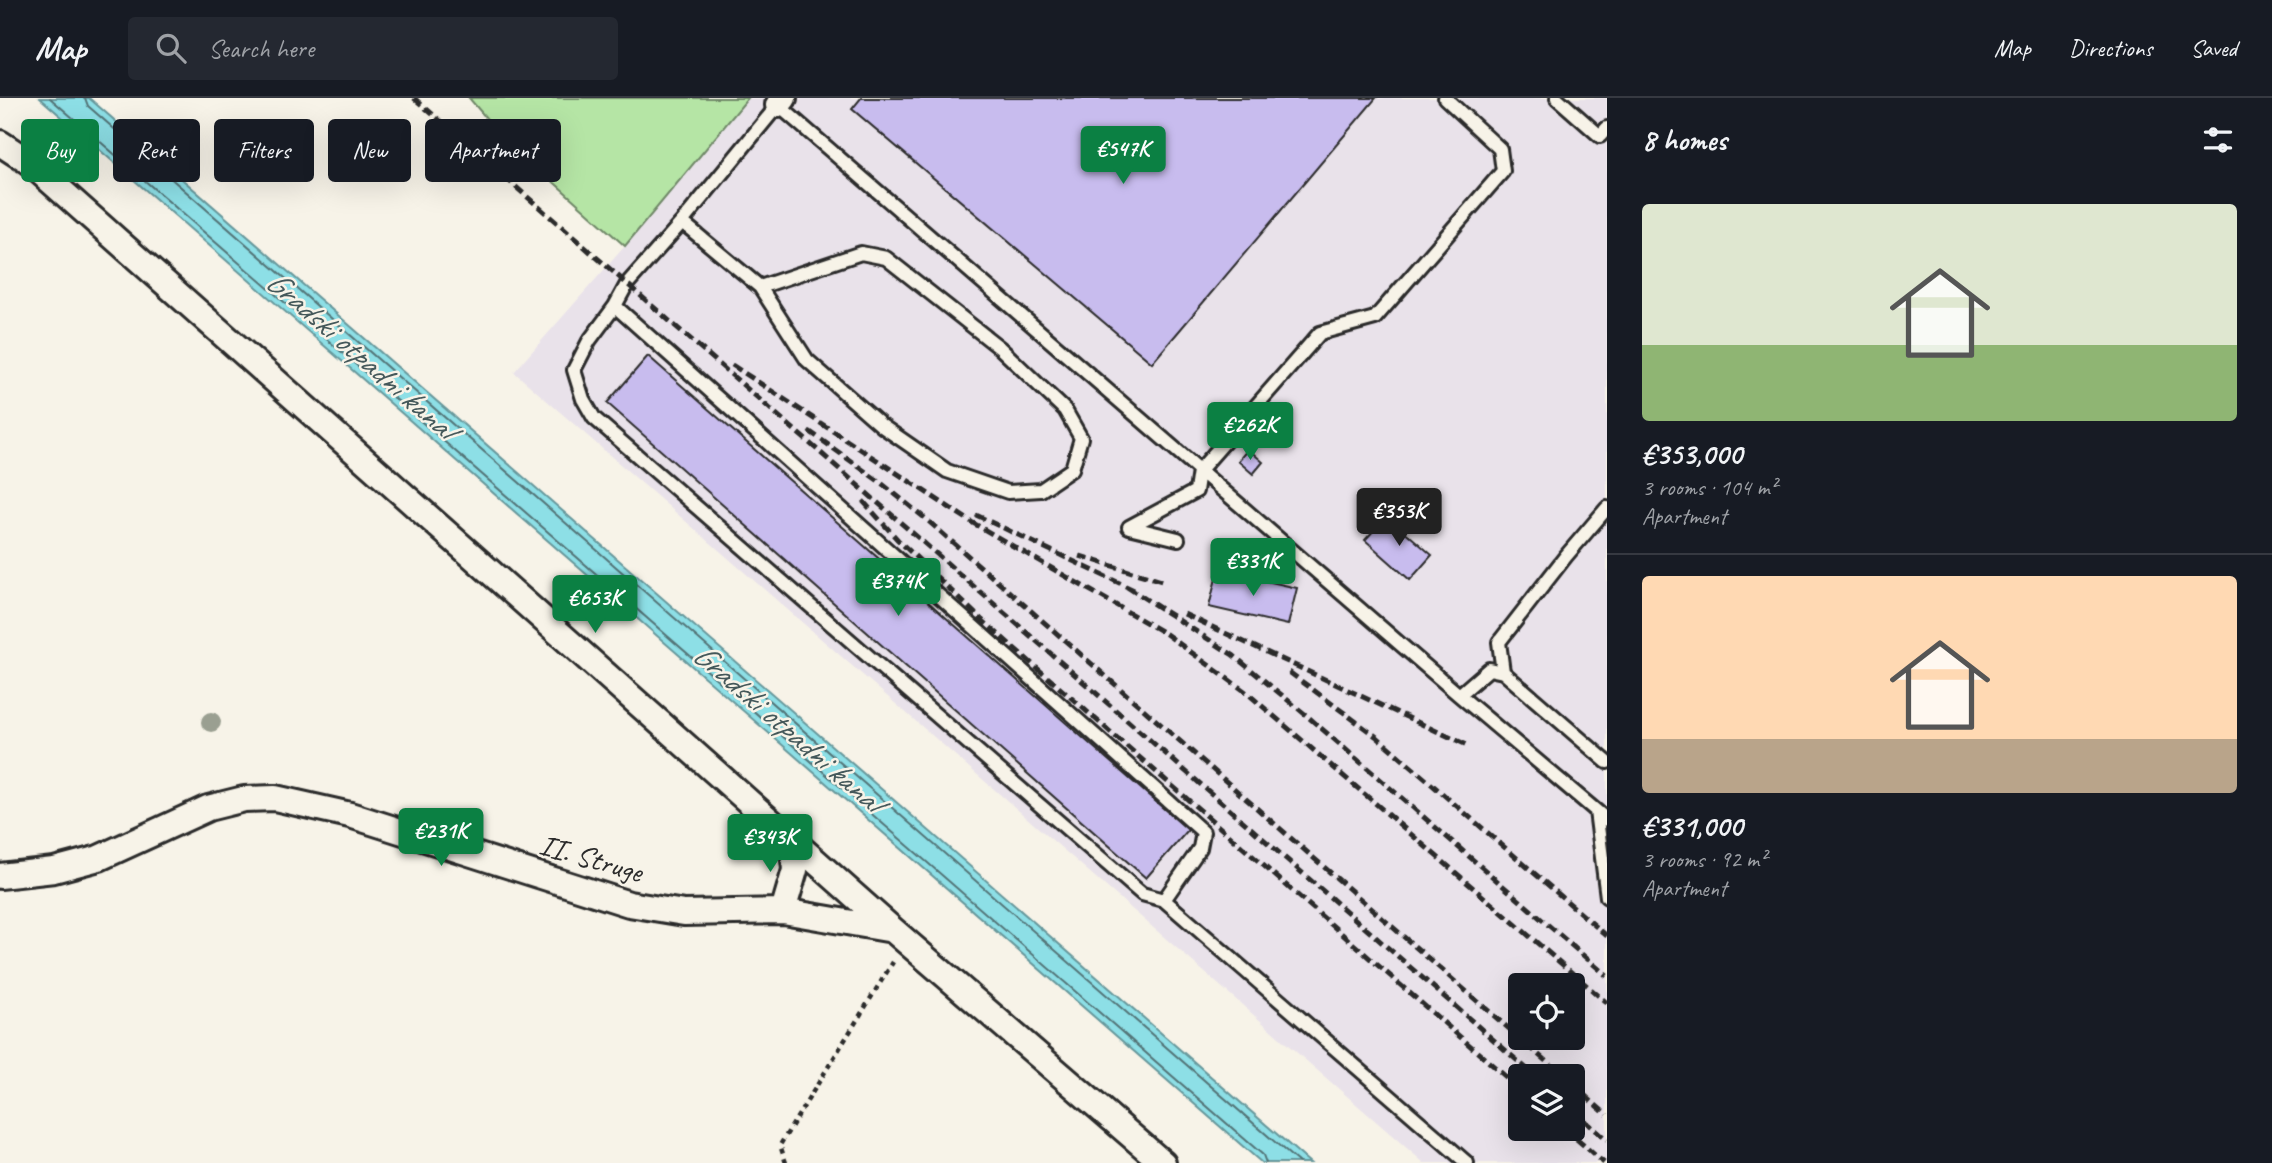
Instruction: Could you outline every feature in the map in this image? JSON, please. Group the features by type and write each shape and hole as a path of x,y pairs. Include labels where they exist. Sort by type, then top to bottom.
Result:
{"street":[{"path":"0,143 29,163 899,935 1163,1163"},
{"name":"II. Struge","path":"0,876 54,870 99,858 208,808 244,799 275,798 350,815 629,904 684,913 783,911 899,935"},
{"path":"783,911 795,870 792,840"}],"lane":[{"path":"1178,539 1129,527 1196,491 1199,471 1320,333 1376,318 1503,171 1500,149 1445,98"},
{"path":"1557,98 1605,135"},
{"path":"1467,1163 1164,900 1142,894 594,418 583,399 574,370 589,341 615,306 626,284 682,222 781,101 1199,471 1607,820"},
{"path":"682,222 760,287 807,360 882,426 947,471 1007,492 1041,490 1072,469 1081,438 1065,410 1000,348 886,258 861,253 760,287"},
{"path":"615,306 1203,832 1200,848 1164,900"},
{"path":"1503,672 1499,642 1607,508"},
{"path":"1459,695 1489,669 1503,672 1607,762"},
{"path":"1596,811 1607,898"}],"path":[{"path":"786,1163 780,1146 899,935"}],"shaded area":[{"path":"748,98 1607,98 1607,1163 1424,1163 514,372 625,246"}],"green space":[{"path":"469,98 748,98 625,246 554,182 561,182 561,119 487,119"}],"water":[{"path":"40,98 89,98 113,119 113,162 99,149 99,119 64,119"},
{"name":"Gradski otpadni kanal","path":"136,182 185,182 1310,1163 1262,1163"}],"building":[{"path":"861,98 1376,98 1152,363 852,109"},
{"path":"648,356 1188,830 1146,878 607,403"},
{"path":"1248,449 1263,462 1253,474 1238,461"},
{"path":"1387,516 1432,555 1410,580 1365,540"},
{"path":"1218,570 1297,588 1288,625 1209,607"}],"railway":[{"path":"414,98 1521,1064"},
{"path":"732,365 973,523 1166,634 1246,692 1607,1003"},
{"path":"809,431 926,519 1549,1064"},
{"path":"863,501 898,540 982,620 1508,1079"},
{"path":"976,515 1134,590"},
{"path":"1080,556 1165,582"},
{"path":"1127,587 1233,655 1607,976"},
{"path":"1184,614 1469,746"},
{"path":"1289,672 1377,737 1607,936"},
{"path":"1585,1096 1607,1115"},
{"path":"1585,1121 1607,1140"},
{"path":"1579,1141 1604,1163"}]}
